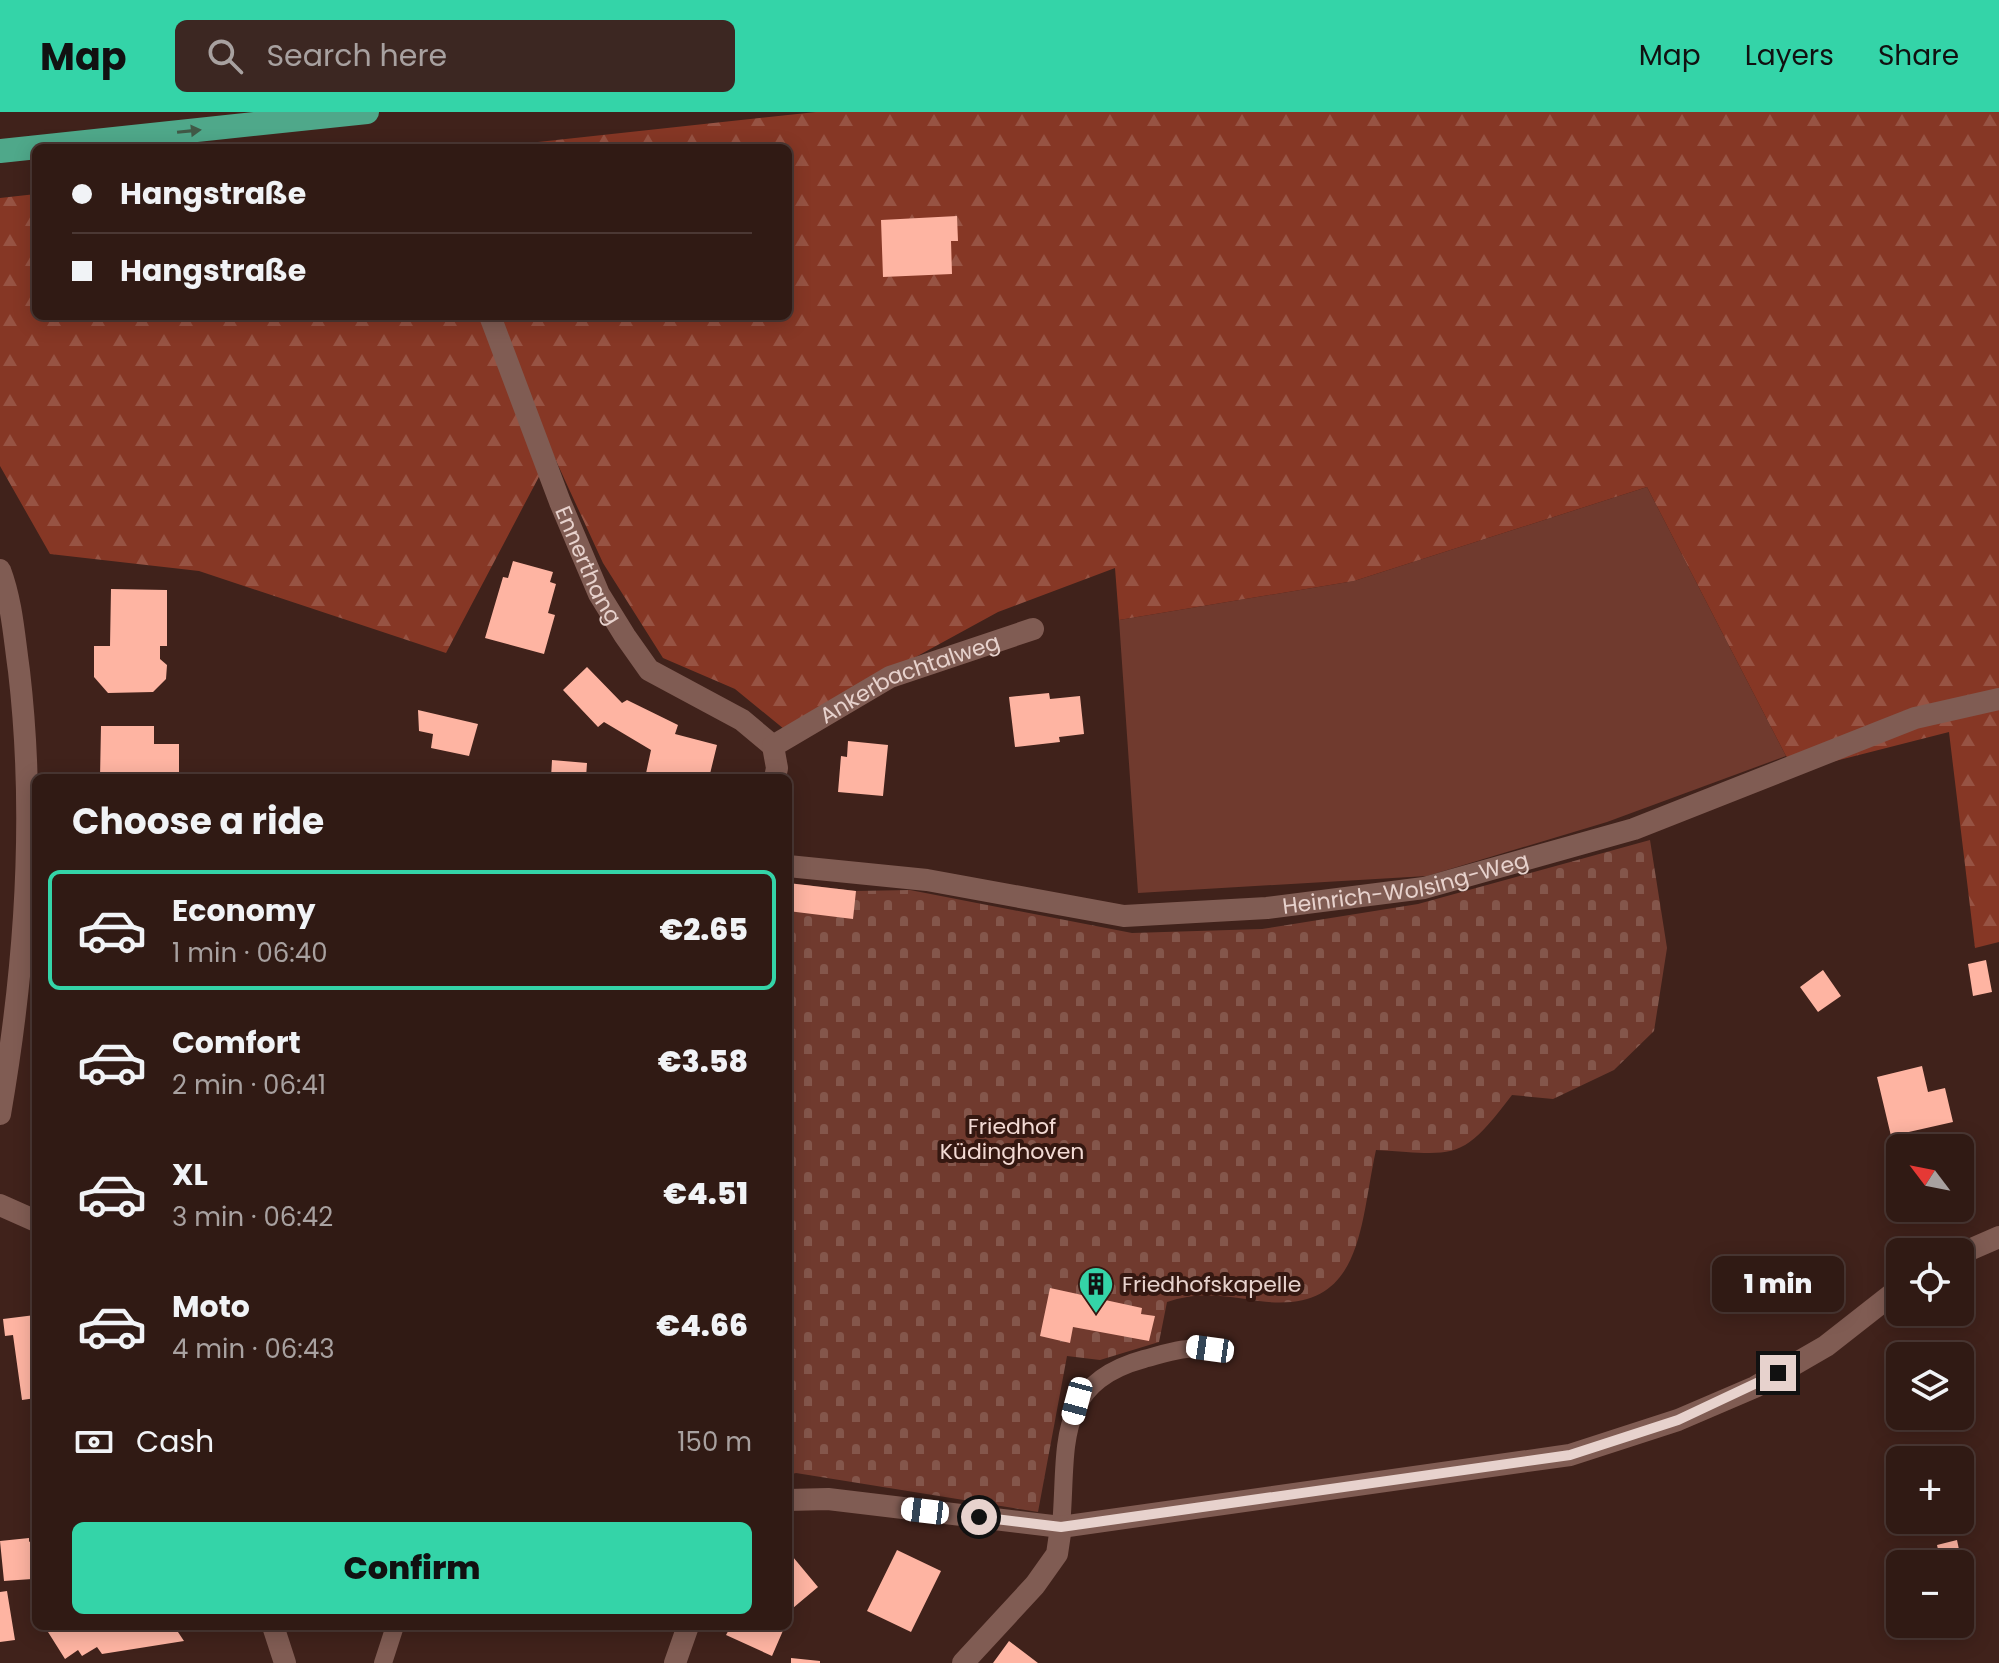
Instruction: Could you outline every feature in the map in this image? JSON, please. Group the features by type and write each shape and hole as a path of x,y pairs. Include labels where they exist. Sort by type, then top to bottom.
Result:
{"highway":[{"path":"66,144 367,112"},
{"path":"0,151 32,148"}],"street":[{"name":"Ennerthang","path":"491,320 520,403 565,515 599,594 625,636 649,670 781,740"},
{"path":"0,570 9,594 23,712 27,822 19,968 0,1114"},
{"name":"Ankerbachtalweg","path":"781,740 890,677 1033,629"},
{"name":"Heinrich-Wolsing-Weg","path":"792,866 927,880 1124,916 1267,908 1424,888 1634,829 1915,718 1999,699"},
{"path":"776,774 781,740"},
{"path":"0,1205 32,1219"},
{"path":"1974,1248 1999,1237"},
{"path":"792,1500 828,1499 1061,1527 1570,1455 1678,1420 1755,1387 1826,1346 1886,1299"},
{"path":"963,1663 1035,1585 1057,1554 1061,1527"},
{"path":"274,1630 285,1663"},
{"path":"675,1663 687,1630"}],"lane":[{"path":"1061,1527 1069,1429 1077,1401 1092,1383 1108,1372 1137,1361 1191,1347 1210,1349"},
{"path":"383,1663 394,1630"}],"green space":[{"path":"816,112 1999,112 1999,942 1975,948 1949,732 1800,770 1786,756 1647,487 1354,581 1119,620 1115,568 998,612 784,729 735,689 663,658 603,563 552,452 446,653 199,571 50,554 0,466 0,198 32,194 32,320 792,320 792,144 519,144"},
{"path":"1647,487 1786,756 1607,822 1427,876 1138,893 1119,620 1354,581"},
{"name":"Friedhof Küdinghoven","path":"1650,840 1667,948 1654,1031 1614,1070 1553,1099 1512,1095 1481,1133 1455,1150 1424,1153 1376,1150 1359,1235 1350,1260 1338,1280 1319,1294 1293,1302 1190,1296 1167,1302 1159,1342 1100,1360 1067,1356 1038,1512 792,1474 792,883 856,891 910,890 1132,933 1262,929 1418,904"}],"building":[{"path":"957,216 958,241 951,241 952,274 883,277 881,220"},
{"path":"513,561 553,572 550,582 556,584 548,613 555,615 544,654 485,638 503,577 508,578"},
{"path":"111,589 167,590 167,646 160,646 160,659 167,665 166,679 153,692 108,693 94,677 94,646 110,646"},
{"path":"587,667 622,703 627,700 678,725 675,734 717,745 710,774 646,774 651,750 604,722 598,727 563,690"},
{"path":"1049,693 1050,699 1080,696 1084,734 1059,737 1060,742 1015,747 1009,697"},
{"path":"418,710 478,724 469,756 431,748 433,734 419,731"},
{"path":"101,726 154,726 154,744 179,744 179,774 100,774"},
{"path":"848,741 888,745 883,796 838,792 841,756 847,757"},
{"path":"552,760 587,763 586,774 551,774"},
{"path":"792,883 856,891 853,919 792,911"},
{"path":"1986,960 1992,992 1973,996 1968,964"},
{"path":"1823,970 1841,996 1818,1012 1800,987"},
{"path":"1922,1066 1928,1092 1945,1088 1953,1122 1891,1134 1877,1077"},
{"name":"Friedhofskapelle","path":"1050,1288 1142,1308 1141,1314 1155,1316 1149,1341 1073,1327 1070,1343 1040,1336"},
{"path":"32,1315 32,1399 22,1400 13,1335 5,1336 3,1319"},
{"path":"29,1538 29,1542 32,1540 32,1579 4,1581 0,1541"},
{"path":"1957,1540 1959,1550 1938,1550 1937,1545"},
{"path":"897,1550 941,1571 911,1632 867,1611"},
{"path":"792,1556 818,1587 792,1610"},
{"path":"7,1591 15,1640 0,1642 0,1592"},
{"path":"177,1630 184,1641 102,1654 97,1647 82,1656 78,1650 65,1659 48,1632"},
{"path":"729,1630 783,1630 772,1656 726,1635"},
{"path":"1009,1641 1038,1663 993,1663"},
{"path":"791,1658 820,1661 820,1663 791,1663"}],"place":[{"name":"Friedhofskapelle","path":"1096,1315"}],"route":[{"path":"979,1517 1061,1527 1570,1455 1678,1420 1755,1387 1778,1373"}]}
